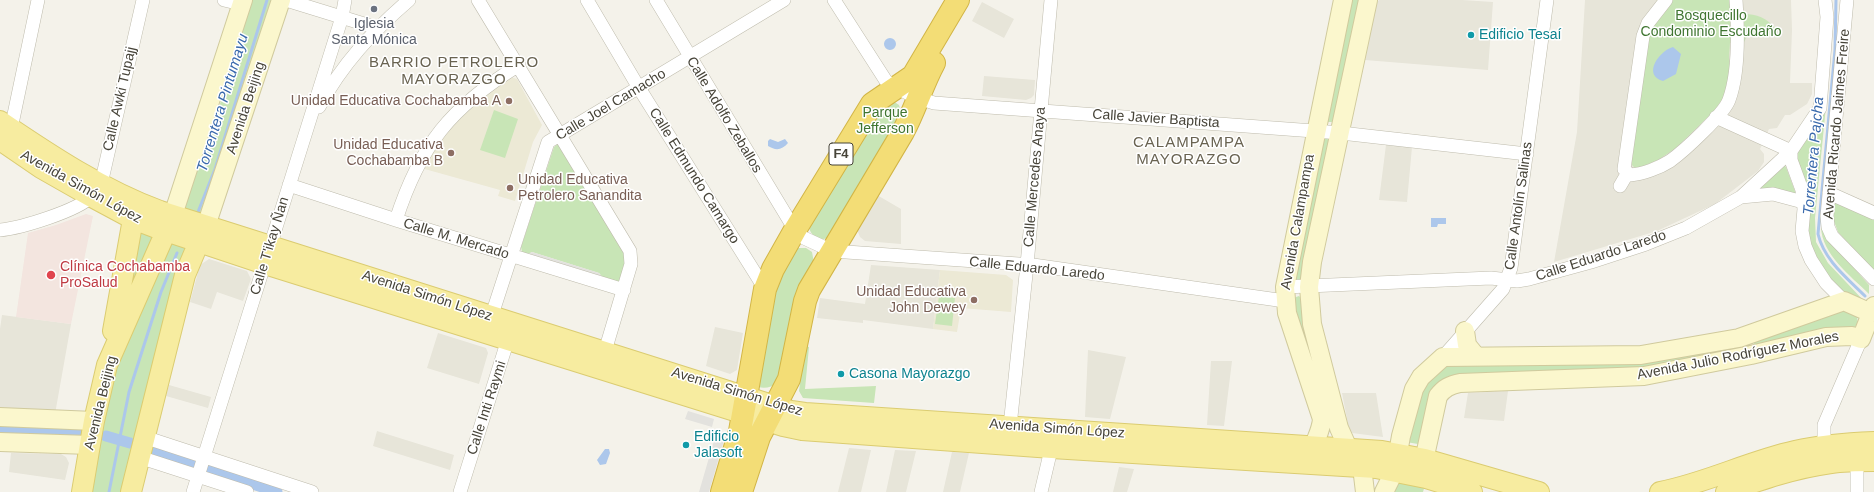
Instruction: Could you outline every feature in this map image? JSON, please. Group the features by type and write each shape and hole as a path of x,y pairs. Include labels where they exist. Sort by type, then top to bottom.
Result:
{"highway":[{"name":"F4","path":"722,492 740,431 765,289 773,269 795,230 872,104 913,76 958,0"},
{"path":"741,492 754,449 790,379 805,301 809,290 903,132 927,76 971,0"}],"main road":[{"name":"Avenida Simón López","path":"3,130 41,168 97,190 137,202 173,224"},
{"name":"Avenida Simón López","path":"97,190 133,219 173,224 744,405 771,414 802,430 1053,439 1311,455 1362,467 1397,461"},
{"path":"107,366 133,219"},
{"name":"Avenida Beijing","path":"82,492 94,422 107,366 173,224"},
{"name":"Avenida Beijing","path":"131,492 185,275 199,233"},
{"name":"Avenida Simón López","path":"510,332 605,351 744,405"},
{"name":"Avenida Simón López","path":"771,414 805,413 1010,426 1053,439"},
{"path":"1725,488 1788,452 1824,446 1874,442"},
{"name":"Avenida Simón López","path":"1311,455 1348,448 1422,468 1539,492"},
{"path":"1660,492 1681,488 1725,488 1802,468 1831,463 1866,461"},
{"name":"Avenida Simón López","path":"1422,468 1472,492"}],"street":[{"path":"3,130 12,124 38,0"},
{"name":"Calle Awki Tupajj","path":"97,190 142,0"},
{"path":"224,0 242,2"},
{"name":"Avenida Beijing","path":"199,233 281,0"},
{"path":"286,0 377,28"},
{"name":"Calle T'ikay Ñan","path":"193,492 342,17 345,0"},
{"path":"305,132 327,92 346,64 377,28 409,0"},
{"path":"478,0 630,251 631,264 605,351"},
{"name":"Calle Edmundo Camargo","path":"587,0 765,289"},
{"name":"Calle Adolfo Zeballos","path":"656,0 689,58 795,230"},
{"name":"Calle Joel Camacho","path":"489,325 548,142 784,0"},
{"name":"Calle Javier Baptista","path":"834,0 879,72 886,80 896,88 918,99 934,103 1341,133 1527,154"},
{"name":"Calle Mercedes Anaya","path":"1010,426 1027,265 1051,0"},
{"name":"Avenida Calampampa","path":"1343,0 1315,131 1285,294 1291,330 1328,412 1339,428 1348,448"},
{"name":"Avenida Calampampa","path":"1311,455 1328,412 1312,324 1309,287 1312,262 1341,133 1368,0"},
{"name":"Calle Antolín Salinas","path":"1384,492 1397,461 1400,436 1414,389 1421,377 1443,356 1502,289 1508,280 1527,154 1547,0"},
{"path":"1627,174 1624,169 1643,36 1648,23 1666,0"},
{"path":"1627,174 1636,175 1669,162 1689,145 1728,102 1733,86 1738,27 1736,0"},
{"name":"Avenida Ricardo Jaimes Freire","path":"1825,0 1827,29 1820,108 1791,151 1791,160 1802,190 1802,231 1805,246 1811,260 1826,283 1844,300 1872,316"},
{"name":"Avenida Ricardo Jaimes Freire","path":"1847,0 1827,216 1828,227 1832,236 1874,279"},
{"name":"Avenida Beijing","path":"173,224 242,2"},
{"path":"396,220 406,188 422,158 441,130 463,104 490,83 518,65"},
{"path":"1716,117 1791,151"},
{"name":"Calle Eduardo Laredo","path":"795,230 804,238 832,251 1027,265 1285,294 1309,287 1491,278 1517,281 1591,262 1646,244 1686,228 1741,197 1791,151"},
{"path":"1620,186 1627,174"},
{"name":"Calle M. Mercado","path":"289,185 396,220 624,290"},
{"path":"0,230 24,226 73,208 97,190"},
{"path":"1829,193 1874,213"},
{"name":"Calle Eduardo Laredo","path":"1741,197 1773,194 1803,202"},
{"name":"Avenida Julio Rodríguez Morales","path":"1443,356 1641,355 1748,335 1844,300"},
{"path":"1824,446 1824,425 1872,316"},
{"path":"1465,331 1467,345 1476,356"},
{"name":"Calle Inti Raymi","path":"460,492 510,332"},
{"path":"1748,335 1751,356"},
{"name":"Avenida Julio Rodríguez Morales","path":"1422,468 1438,396 1442,390 1451,385 1460,383 1644,376 1751,356 1826,337 1852,336 1861,339"},
{"path":"0,417 94,422"},
{"path":"144,437 204,458 312,492"},
{"path":"1041,492 1053,439"},
{"path":"0,442 90,446"},
{"path":"139,457 199,475 247,492"},
{"path":"1857,492 1866,461"},
{"path":"1362,467 1365,492"}],"shaded area":[{"path":"1379,0 1462,0 1493,2 1488,70 1365,60 1377,3"},
{"path":"1585,0 1791,0 1792,30 1790,83 1812,83 1812,94 1807,104 1790,115 1785,115 1777,128 1769,129 1760,149 1764,154 1764,162 1758,171 1715,204 1657,231 1554,262 1577,132"},
{"path":"982,2 1014,19 1004,38 972,21"},
{"path":"984,76 1035,80 1034,95 1026,100 982,96"},
{"path":"511,77 517,79 542,125 533,142 515,201 498,196 500,190 421,168 437,143 477,100"},
{"path":"1386,145 1412,147 1407,202 1379,200"},
{"path":"877,195 901,209 901,244 865,241 860,237 857,228"},
{"name":"Clínica Cochabamba ProSalud","path":"86,214 93,216 71,324 16,317 28,233"},
{"path":"532,252 599,273 604,279 526,255"},
{"path":"209,259 247,271 251,279 243,301 217,292 211,309 190,302 200,265"},
{"path":"871,265 940,270 933,329 863,320 863,323 817,318 820,298 865,304"},
{"name":"Unidad Educativa John Dewey","path":"940,270 1006,275 1013,280 1011,312 961,308 957,332 933,329"},
{"path":"2,315 71,324 55,414 0,412 0,329"},
{"path":"715,327 743,333 737,370 730,374 706,366"},
{"path":"438,333 486,348 488,353 479,384 427,368"},
{"path":"1088,350 1126,357 1110,419 1085,417"},
{"path":"1211,361 1232,361 1224,426 1207,425"},
{"path":"169,385 211,397 208,408 166,396"},
{"path":"1508,391 1504,421 1464,418 1468,393"},
{"path":"1342,393 1376,393 1383,437 1352,433 1349,429"},
{"path":"688,411 714,419 712,427 685,419"},
{"path":"377,431 454,455 450,470 373,446"},
{"path":"715,437 724,440 709,492 699,492"},
{"path":"849,448 871,450 861,492 838,492"},
{"path":"895,450 916,451 906,492 886,492"},
{"path":"952,452 969,453 960,492 943,492"},
{"path":"11,453 61,454 66,457 69,463 65,480 9,472"},
{"path":"1119,467 1134,469 1127,492 1113,492"}],"green space":[{"path":"251,0 273,0 206,214 186,212 184,208 232,69"},
{"path":"1348,0 1359,0 1334,122 1326,122"},
{"name":"Bosquecillo Condominio Escudaño","path":"1657,0 1733,0 1733,15 1751,14 1762,17 1775,28 1769,36 1747,36 1744,42 1730,43 1729,58 1731,69 1724,97 1715,110 1676,148 1658,160 1636,169 1632,165 1632,160 1644,64"},
{"name":"Parque Jefferson","path":"893,101 899,105 903,117 828,238 816,238 809,228 876,108"},
{"path":"1826,106 1815,218 1816,242 1828,263 1864,301 1856,302 1833,284 1812,250 1795,159 1796,150"},
{"path":"494,110 518,119 505,158 480,150"},
{"path":"1327,138 1329,141 1302,280 1293,279 1318,139"},
{"path":"558,144 627,255 621,283 604,279 599,273 532,252 526,255 522,252 521,247 554,147"},
{"path":"1784,165 1796,194 1755,190"},
{"path":"1836,202 1874,218 1874,271 1838,232 1832,216"},
{"path":"1821,227 1828,239 1869,285 1869,294 1832,256 1826,247"},
{"path":"136,231 154,238 126,299"},
{"path":"170,243 187,248 124,492 90,492 114,370"},
{"path":"795,248 806,248 812,252 814,263 778,383 764,388 758,387 769,299"},
{"path":"939,296 955,298 952,326 935,324"},
{"path":"1299,296 1302,299 1327,407 1291,302"},
{"path":"1829,309 1856,311 1858,323 1853,329 1755,348 1753,341"},
{"path":"1745,344 1747,348 1642,372 1448,382 1424,445 1406,442 1419,392 1440,366"},
{"path":"805,346 809,347 805,389 876,386 874,403 803,398 799,391"},
{"path":"1397,482 1425,485 1423,492 1389,492"}],"water":[{"path":"888,38 892,38 896,44 892,50 888,50 884,46 884,42"},
{"path":"1673,47 1681,54 1676,74 1663,81 1657,78 1653,69 1658,58 1668,49"},
{"path":"770,139 778,142 785,139 788,143 781,148 774,149 768,146 768,141"},
{"path":"1431,218 1446,218 1446,224 1438,224 1437,227 1431,227"},
{"path":"605,449 609,449 610,453 606,464 600,465 597,460"}],"waterway":[{"name":"Torrentera Pintumayu","path":"198,212 215,169 267,0"},
{"name":"Torrentera Pajcha","path":"1836,0 1835,50 1818,234 1825,252 1837,268 1865,296"},
{"name":"Torrentera Pintumayu","path":"109,492 129,392 161,292 177,253"},
{"path":"0,431 79,432"},
{"name":"Torrentera Pintumayu","path":"106,436 130,443"},
{"path":"156,452 277,492"}],"place":[{"name":"Iglesia Santa Mónica","path":"374,9"},
{"name":"Edificio Tesaí","path":"1471,35"},
{"name":"Unidad Educativa Cochabamba A","path":"509,101"},
{"name":"Unidad Educativa Cochabamba B","path":"451,153"},
{"name":"Unidad Educativa Petrolero Sanandita","path":"510,188"},
{"name":"Clínica Cochabamba ProSalud","path":"51,275"},
{"name":"Unidad Educativa John Dewey","path":"974,300"},
{"name":"Casona Mayorazgo","path":"841,374"},
{"name":"Edificio Jalasoft","path":"686,445"}],"district":[{"name":"BARRIO PETROLERO MAYORAZGO","path":"454,72"},
{"name":"CALAMPAMPA MAYORAZGO","path":"1189,152"}]}
